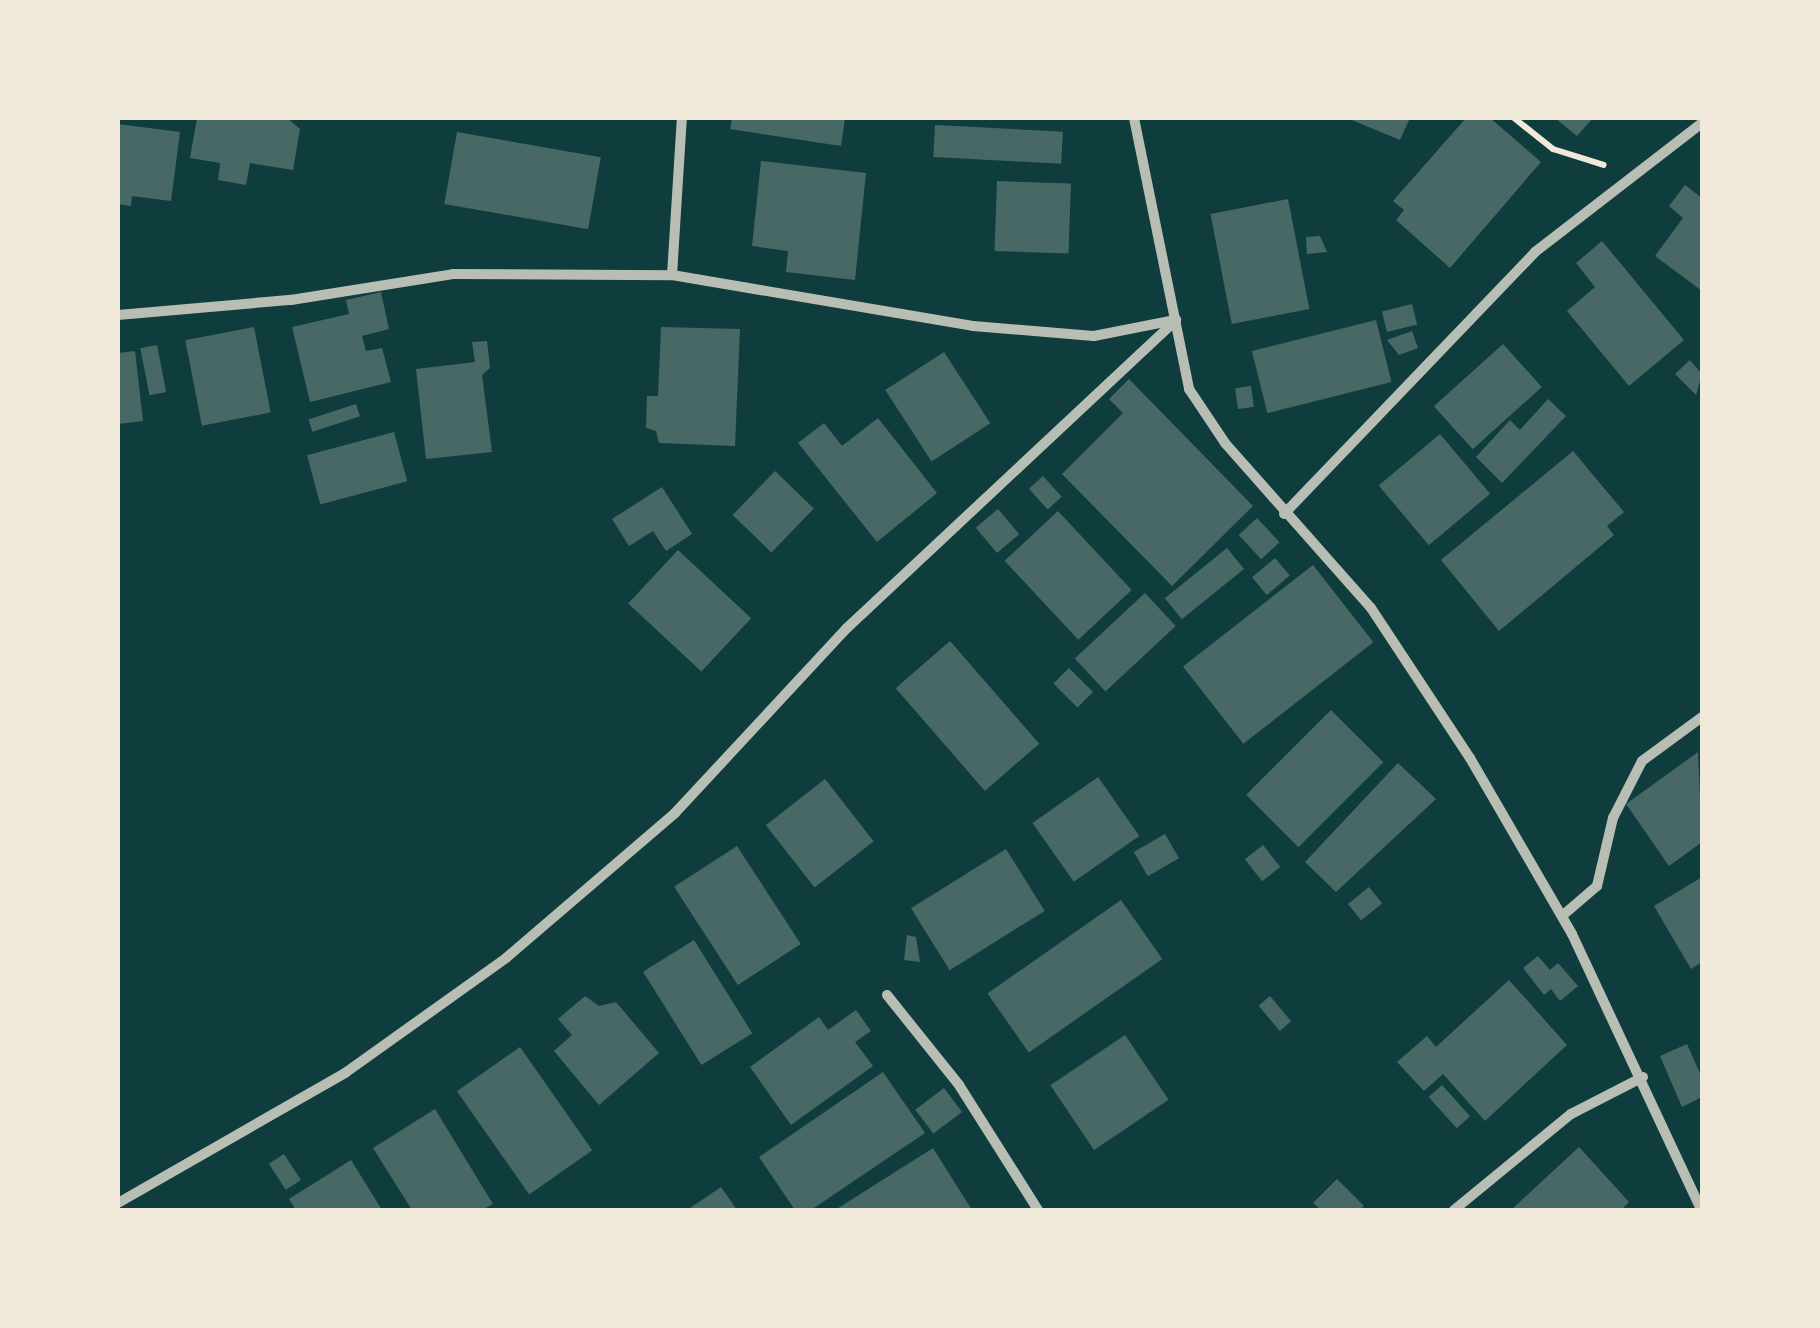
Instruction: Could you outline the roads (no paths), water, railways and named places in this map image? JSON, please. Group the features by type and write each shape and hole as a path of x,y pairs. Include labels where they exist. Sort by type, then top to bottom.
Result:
{"street":[{"path":"672,275 682,118"},
{"path":"1134,118 1189,389 1284,514 1370,608 1470,758 1562,916 1643,1077 1701,1210"},
{"path":"1284,514 1534,252 1634,172 1702,124"},
{"path":"118,316 290,300 453,274 672,275 973,326 1094,336 1176,320"},
{"path":"118,1203 345,1073 506,958 674,813 847,628 1176,320"},
{"path":"1562,916 1597,886 1614,818 1642,760 1702,718"},
{"path":"887,995 960,1085 1038,1210"},
{"path":"1454,1210 1571,1114 1643,1077"}]}
